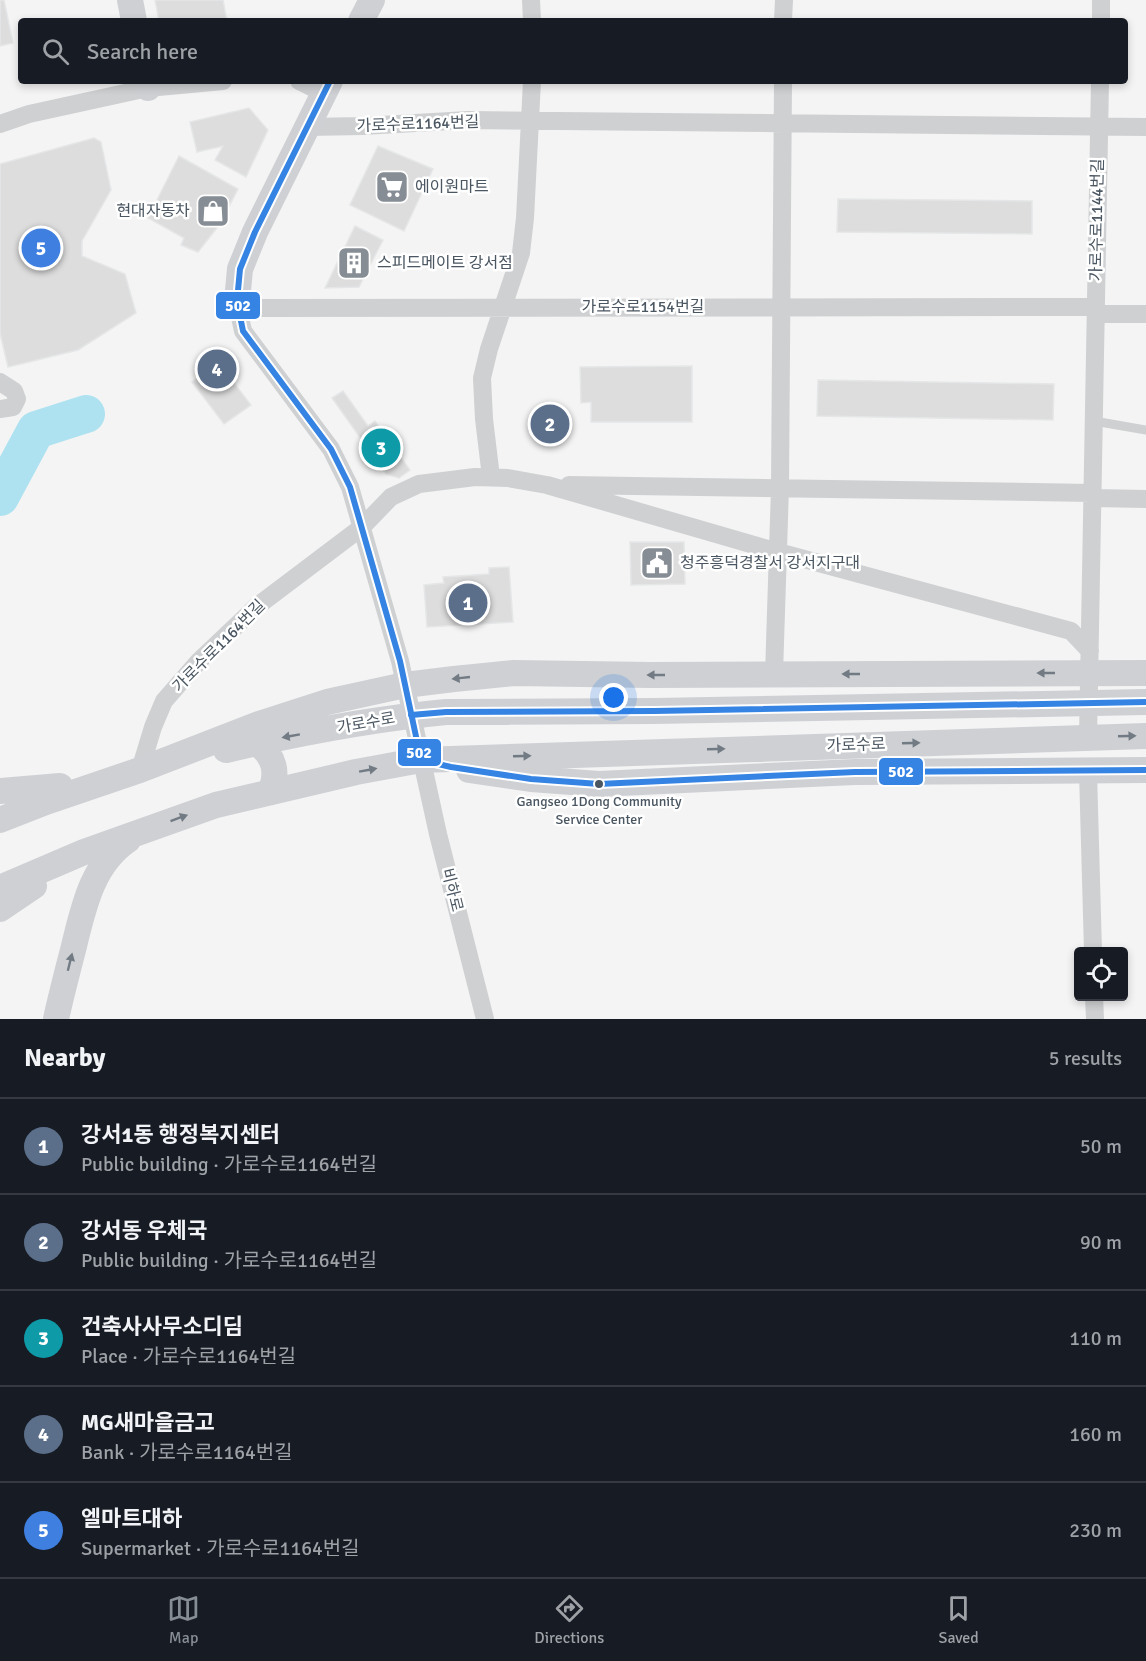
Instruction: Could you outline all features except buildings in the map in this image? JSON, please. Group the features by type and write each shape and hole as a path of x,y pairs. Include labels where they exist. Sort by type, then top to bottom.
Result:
{"main road":[{"path":"130,0 133,18"},
{"path":"363,18 372,0"},
{"path":"238,308 240,269 255,232 327,87"},
{"path":"0,820 140,770 256,724 327,702 405,686 514,673 774,674 1090,662 1146,673"},
{"name":"가로수로","path":"0,836 140,770 257,743 411,715 446,712 678,711 1146,702"},
{"name":"가로수로","path":"0,888 84,852 216,805 356,772 421,760 1146,736"},
{"path":"257,743 266,749 272,759 275,771 270,792"},
{"name":"가로수로","path":"421,760 531,779 598,784 855,772 1146,770"},
{"path":"0,791 53,787 140,770"},
{"path":"56,1019 80,919 90,889 110,856 141,832"},
{"path":"0,909 84,852"}],"street":[{"path":"531,0 532,18"},
{"path":"783,18 784,0"},
{"path":"1101,0 1101,18"},
{"path":"0,124 28,114 148,84"},
{"path":"491,477 482,378 522,241 532,84"},
{"path":"774,674 780,488 783,84"},
{"name":"가로수로1144번길","path":"1088,738 1100,84"},
{"name":"가로수로1164번길","path":"307,127 468,120 530,122"},
{"path":"530,122 1146,128"},
{"name":"가로수로1154번길","path":"504,308 781,307 1096,311"},
{"path":"421,760 400,661 350,487 331,449 243,331 238,308 504,308"},
{"path":"1096,311 1146,314"},
{"path":"0,382 14,391 17,399 13,407 0,409"},
{"name":"가로수로1164번길","path":"140,770 153,727 164,701 200,661 256,607 362,527 391,497 418,484 475,477 508,478 547,485"},
{"path":"547,485 1093,495 1146,499"},
{"path":"547,485 778,552 1071,631 1090,662"},
{"name":"비하로","path":"421,760 485,1019"},
{"path":"1088,772 1093,947"},
{"path":"1094,1001 1095,1019"}],"lane":[{"path":"1094,422 1146,430"}],"waterway":[{"path":"0,497 36,430 86,414"}],"transit line":[{"name":"502","path":"329,84 255,232 240,269 237,301 243,331 331,449 350,487 400,661 421,760 531,779 599,784 855,772 1146,770"},
{"name":"502","path":"411,715 446,712 654,711 1146,702"}],"place":[{"name":"에이원마트","path":"392,187"},
{"name":"현대자동차","path":"213,211"},
{"name":"엘마트대하","path":"41,248"},
{"name":"스피드메이트 강서점","path":"354,263"},
{"name":"MG새마을금고","path":"217,369"},
{"name":"강서동 우체국","path":"550,424"},
{"name":"건축사사무소디딤","path":"381,448"},
{"name":"청주흥덕경찰서 강서지구대","path":"657,563"},
{"name":"강서1동 행정복지센터","path":"468,603"},
{"name":"Gangseo 1Dong Community Service Center","path":"599,784"}]}
